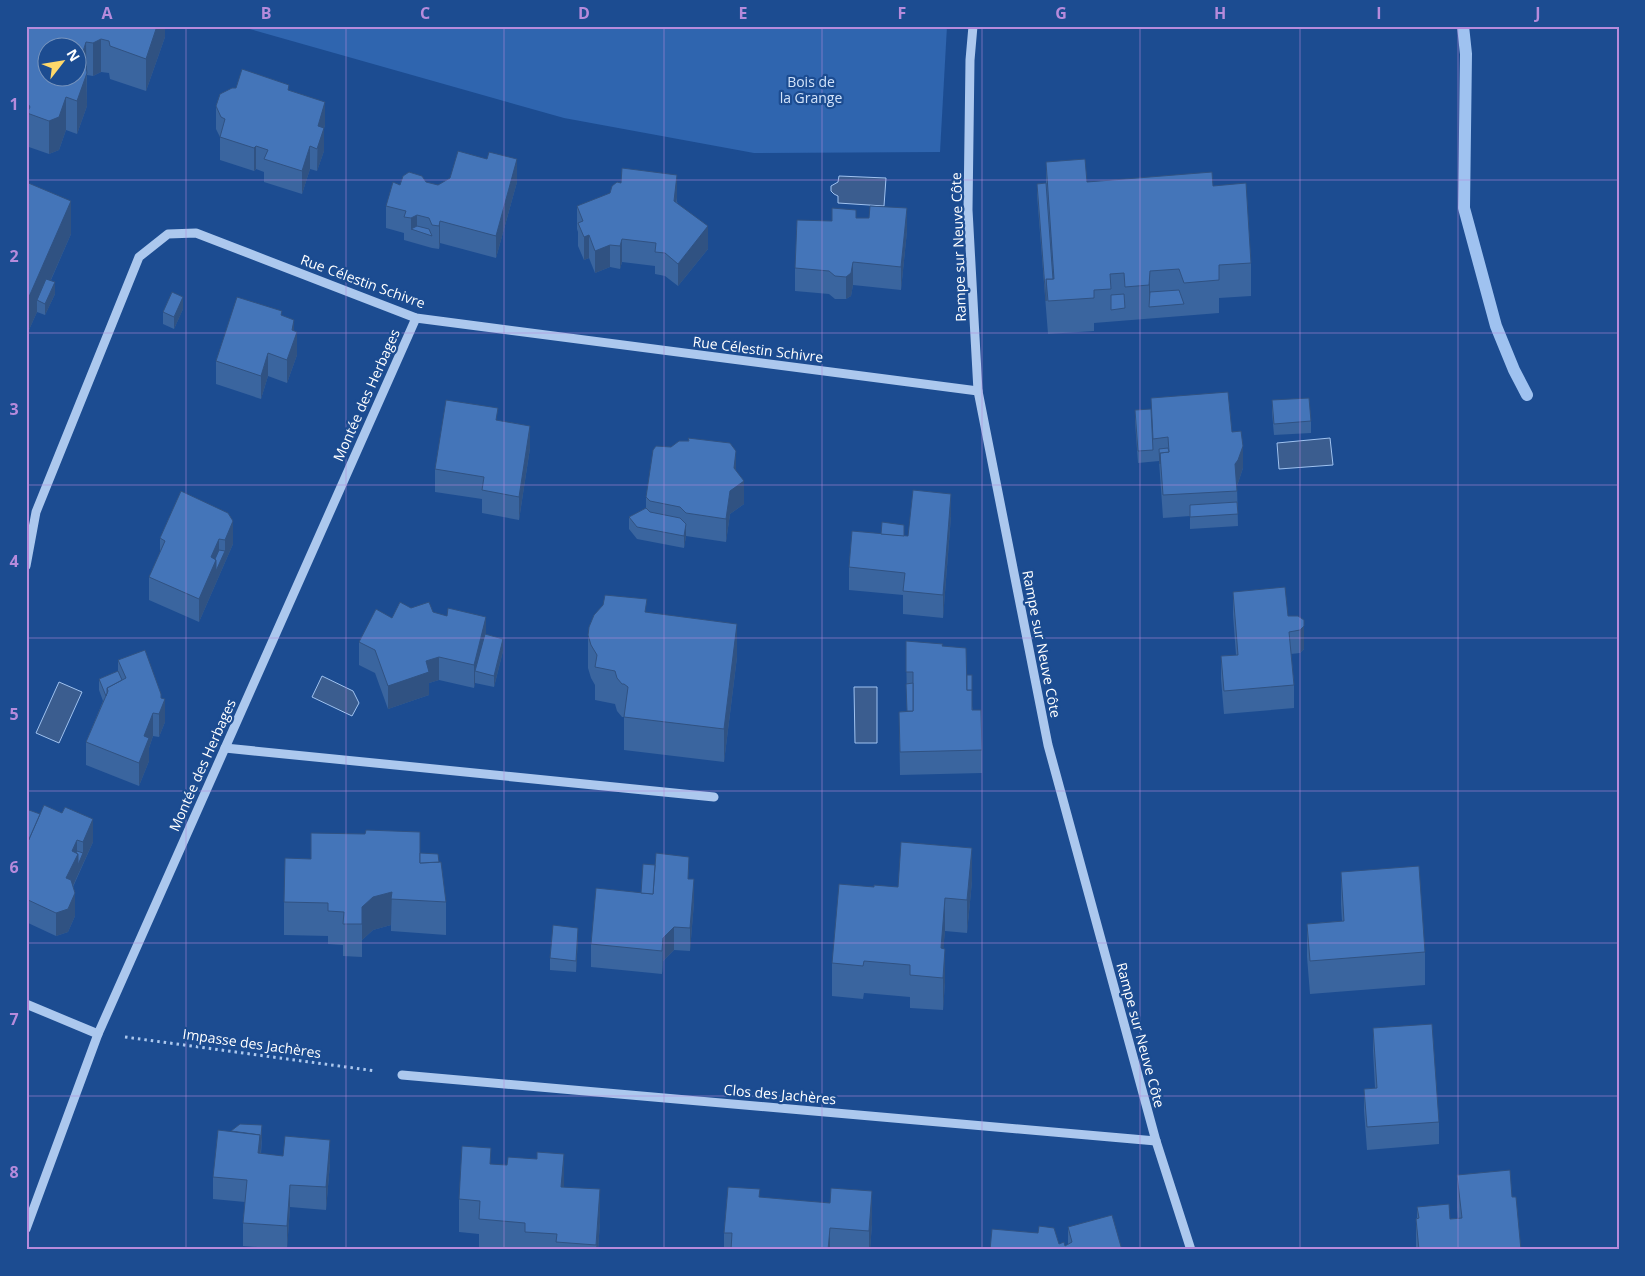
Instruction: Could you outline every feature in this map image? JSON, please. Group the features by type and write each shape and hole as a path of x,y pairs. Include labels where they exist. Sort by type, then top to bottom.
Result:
{"street":[{"name":"Rampe sur Neuve Côte","path":"973,26 970,60 968,210 978,391 1048,745 1156,1141 1191,1250"},
{"name":"Rue Célestin Schivre","path":"26,566 36,512 139,257 168,234 196,233 416,318 978,391"},
{"name":"Montée des Herbages","path":"26,1229 98,1034 416,318"},
{"path":"225,748 714,797"},
{"path":"26,1004 98,1034"},
{"name":"Clos des Jachères","path":"402,1075 1156,1141"}],"path":[{"name":"Impasse des Jachères","path":"98,1034 402,1075"}],"green space":[{"name":"Bois de la Grange","path":"239,26 947,26 940,152 754,153 564,118"}],"shaded area":[{"path":"839,176 886,178 884,206 838,203 838,196 831,191 831,186 838,182"},
{"path":"1330,438 1333,465 1279,469 1277,443"},
{"path":"322,676 353,691 359,703 352,716 312,697"},
{"path":"59,682 82,692 59,743 36,733"},
{"path":"854,687 877,687 877,743 855,743"}],"building":[{"path":"26,26 157,26 146,59 110,46 109,41 101,39 93,43 88,42 88,38 38,38 38,88 82,88 77,101 66,97 59,117 49,121 27,113 30,107 26,100"},
{"path":"242,69 289,85 288,90 325,102 318,126 324,128 317,149 310,146 302,171 264,159 268,150 256,146 254,148 220,137 225,119 221,117 216,106 220,94 236,88"},
{"path":"458,151 487,159 489,152 517,159 496,236 440,221 439,226 432,225 429,218 417,215 411,218 404,217 406,211 386,206 393,182 400,185 403,176 409,172 422,176 426,182 438,185 450,178"},
{"path":"1085,159 1087,182 1212,172 1213,186 1246,183 1251,263 1219,265 1219,280 1184,283 1179,269 1150,271 1149,285 1125,287 1124,273 1110,274 1111,289 1094,290 1094,298 1048,301 1046,279 1054,279 1046,162"},
{"path":"622,168 677,175 674,201 708,226 678,264 665,253 655,252 656,243 622,239 620,246 610,245 595,251 589,235 584,237 578,223 583,221 577,206 610,193 612,186 617,182 621,183"},
{"path":"26,182 71,201 28,299 26,298"},
{"path":"1046,183 1053,279 1046,279 1046,301 1037,184"},
{"path":"870,206 907,208 901,267 853,262 851,273 846,277 835,276 829,271 795,268 797,220 832,221 832,208 856,210 856,218 869,218"},
{"path":"417,226 429,229 432,236 411,229"},
{"path":"46,279 55,282 45,304 37,300"},
{"path":"1179,290 1184,304 1149,307 1150,292"},
{"path":"172,292 183,297 174,317 163,312"},
{"path":"1124,294 1125,308 1111,310 1111,295"},
{"path":"237,297 282,311 281,315 294,320 292,330 297,332 287,360 268,353 261,376 216,361"},
{"path":"1228,392 1232,432 1241,431 1243,446 1235,464 1237,491 1163,495 1160,453 1169,452 1168,437 1153,439 1151,398"},
{"path":"1309,398 1311,421 1274,424 1272,400"},
{"path":"446,400 498,408 496,420 530,426 519,497 482,490 484,477 435,469"},
{"path":"1151,409 1153,450 1138,451 1135,410"},
{"path":"688,438 730,443 736,451 734,468 744,481 730,491 726,519 686,513 680,507 650,501 646,497 653,450 656,446 671,447 679,441 689,441"},
{"path":"1168,448 1169,452 1160,453 1160,464 1159,449"},
{"path":"913,490 951,494 943,595 903,591 905,573 849,567 852,531 908,536"},
{"path":"181,491 228,513 233,521 225,540 219,539 211,557 216,560 199,599 149,577 165,541 160,538"},
{"path":"1237,502 1238,514 1190,517 1190,505"},
{"path":"646,508 650,512 680,518 686,524 684,536 637,527 629,517"},
{"path":"882,522 904,525 904,536 881,534"},
{"path":"219,550 225,551 216,571 215,559"},
{"path":"1285,587 1288,616 1298,616 1304,620 1304,626 1300,630 1289,632 1294,685 1224,691 1221,656 1238,655 1233,592"},
{"path":"605,595 647,599 645,612 737,624 724,729 624,717 628,687 617,678 615,671 595,667 597,655 588,635 594,615 603,605"},
{"path":"400,602 411,608 429,602 433,612 447,616 448,608 486,617 474,665 439,657 426,661 429,672 388,686 375,650 359,642 376,609 392,618"},
{"path":"485,634 503,639 494,676 475,671"},
{"path":"906,641 966,648 967,690 972,690 972,710 981,710 982,750 900,752 899,712 913,711 913,672 906,672"},
{"path":"145,650 161,698 165,699 159,714 153,713 144,736 149,738 139,763 86,742 108,691 107,688 126,678 118,660"},
{"path":"118,671 122,680 107,688 106,696 99,679"},
{"path":"967,675 972,675 972,690 967,690"},
{"path":"913,683 913,711 907,711 906,684"},
{"path":"44,805 62,813 65,807 93,819 83,842 77,840 72,851 78,854 66,878 71,880 75,893 68,909 56,913 26,899 26,846"},
{"path":"29,810 40,814 26,846 26,816"},
{"path":"366,830 420,832 420,863 441,862 446,902 391,899 392,892 373,897 362,907 362,924 343,924 344,912 328,911 328,903 284,902 285,858 311,859 311,833 365,834"},
{"path":"901,842 972,848 967,900 945,898 941,948 945,949 943,978 910,975 910,965 864,961 863,966 832,963 839,884 898,887"},
{"path":"77,851 83,853 78,865 78,854 76,853"},
{"path":"420,853 438,854 439,862 420,863"},
{"path":"656,853 689,857 688,879 694,879 690,928 674,927 663,938 662,951 591,944 596,888 653,894"},
{"path":"643,864 655,865 653,894 641,893"},
{"path":"1419,866 1425,952 1310,961 1307,924 1344,921 1341,872"},
{"path":"553,925 578,928 576,961 550,958"},
{"path":"1432,1024 1439,1122 1367,1127 1364,1089 1377,1088 1373,1028"},
{"path":"240,1124 262,1125 260,1146 260,1135 231,1131"},
{"path":"218,1130 260,1135 258,1153 283,1156 285,1136 330,1140 326,1187 290,1185 287,1226 243,1223 247,1180 213,1177"},
{"path":"462,1146 491,1148 490,1164 507,1165 508,1157 537,1159 537,1152 564,1154 561,1187 600,1189 596,1245 556,1242 557,1234 525,1232 525,1223 479,1219 480,1201 459,1199"},
{"path":"1510,1170 1512,1197 1516,1197 1521,1250 1419,1250 1416,1219 1419,1218 1417,1207 1449,1204 1450,1219 1462,1218 1457,1175"},
{"path":"728,1187 760,1189 759,1197 830,1203 831,1188 872,1191 869,1231 830,1228 828,1250 731,1250 732,1233 724,1233"},
{"path":"1112,1215 1122,1250 990,1250 992,1229 1038,1233 1039,1226 1054,1228 1059,1244 1064,1242 1065,1246 1072,1242 1068,1227"}],"waterway":[{"path":"1463,26 1466,54 1464,208 1496,326 1514,370 1527,395"}]}
